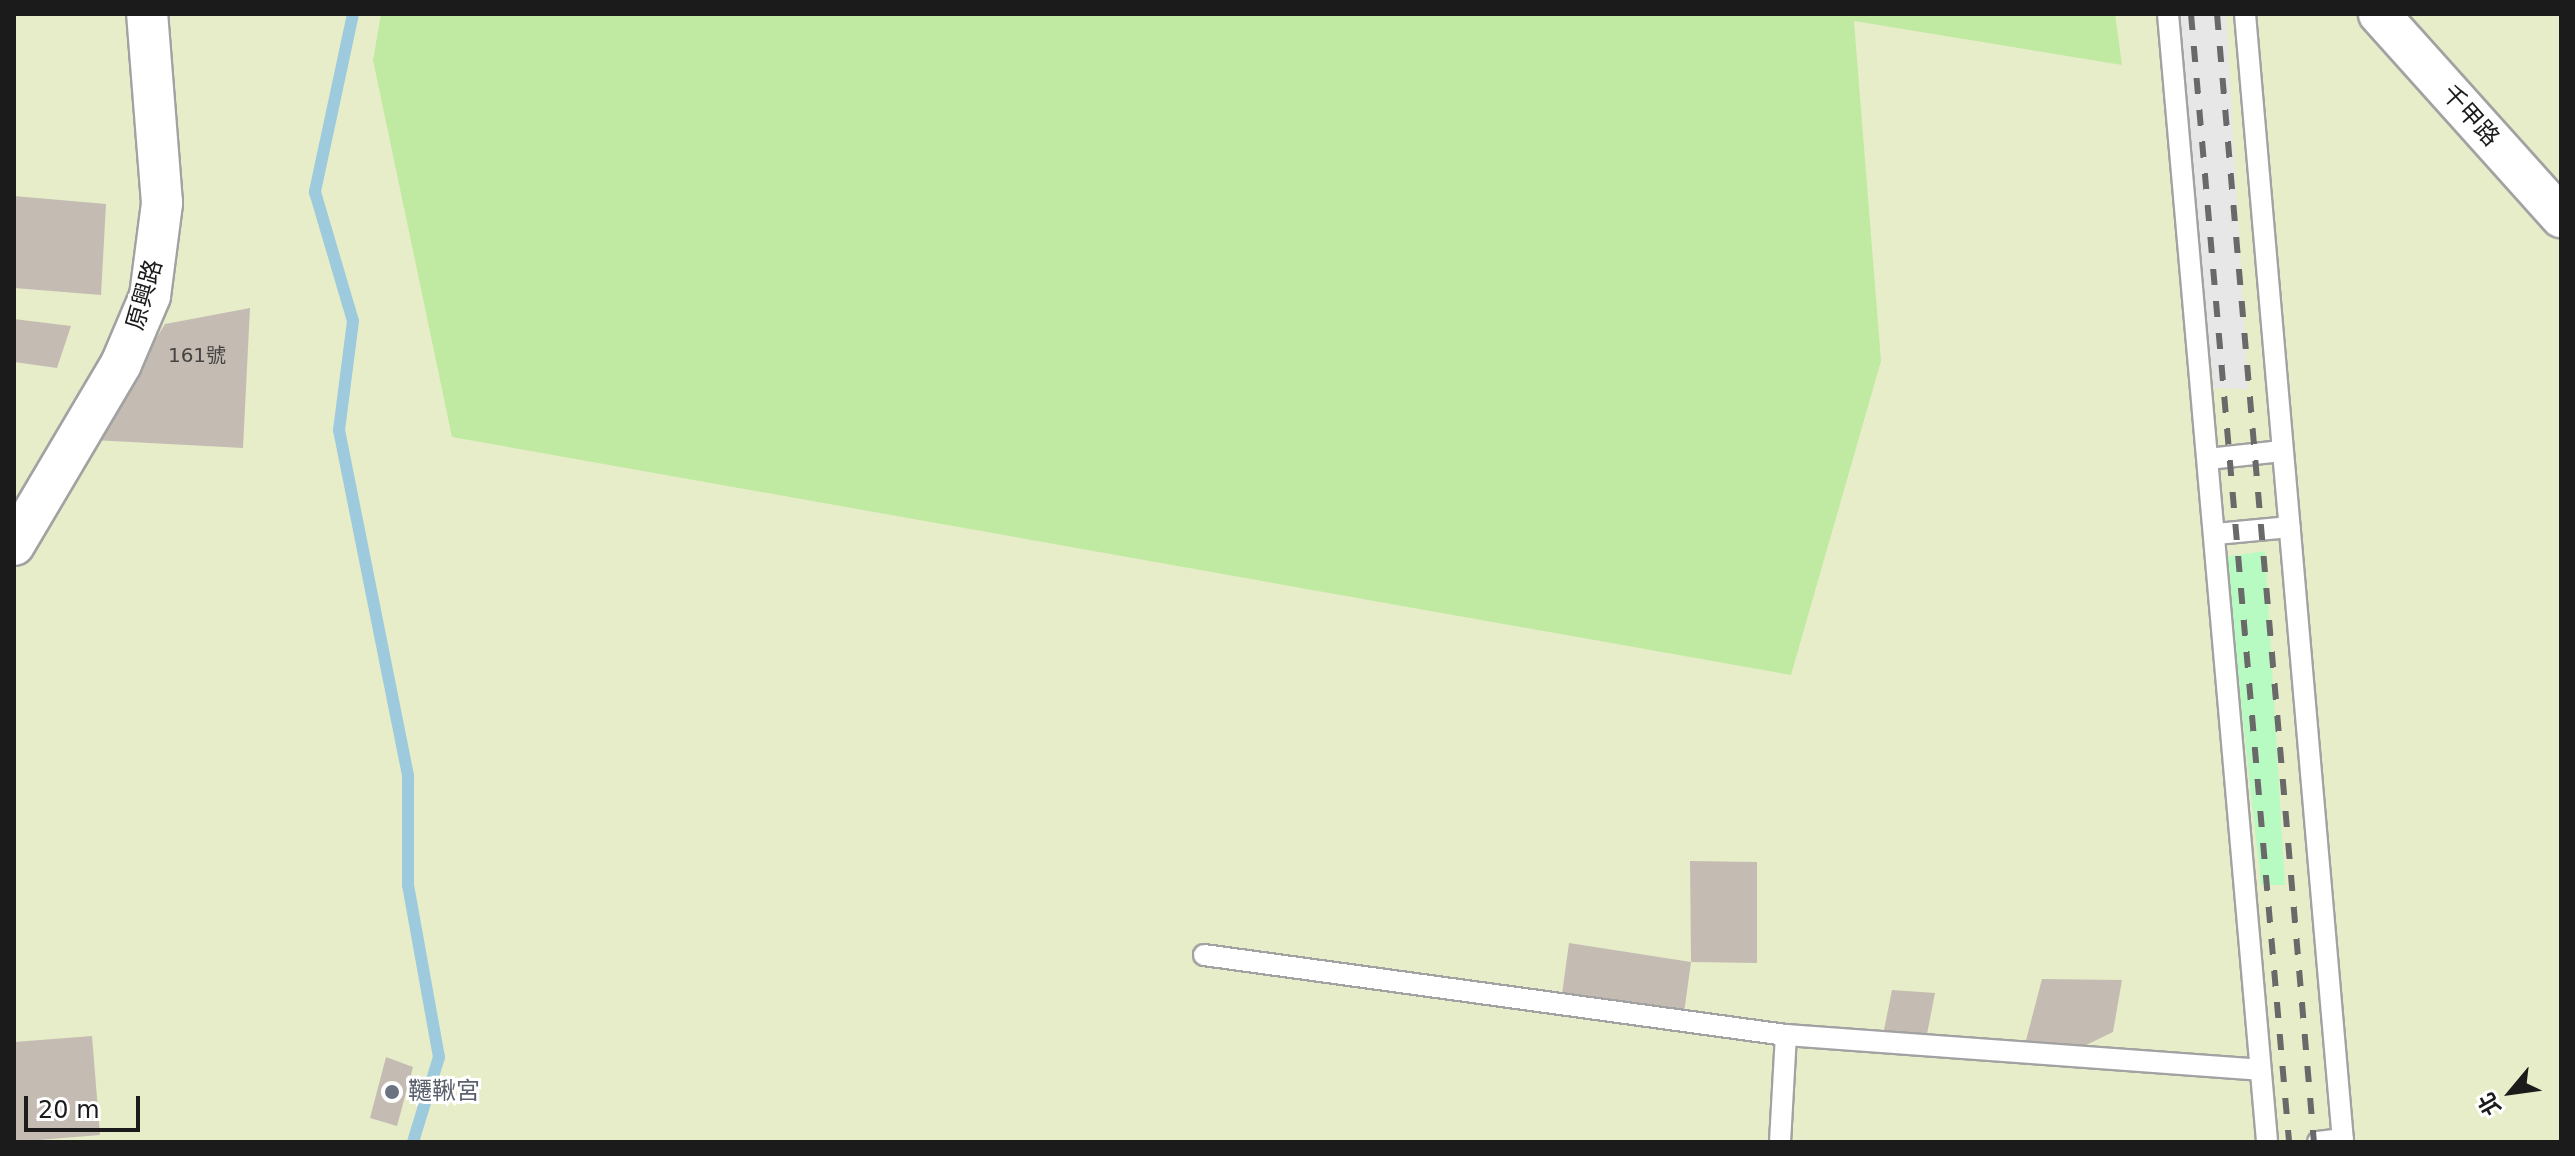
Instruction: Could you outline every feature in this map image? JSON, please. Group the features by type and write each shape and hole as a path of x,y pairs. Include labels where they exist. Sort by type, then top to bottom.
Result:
{"street":[{"name":"原興路","path":"19,524 121,364 150,296 162,203 147,14"},
{"name":"千甲路","path":"2379,14 2561,217"}],"lane":[{"path":"2168,14 2267,1142"},
{"path":"2245,14 2343,1140 2318,1142"},
{"path":"2208,459 2282,451"},
{"path":"2216,534 2290,527"},
{"path":"1204,955 1786,1035 2260,1070"},
{"path":"1780,1142 1786,1035"}],"green space":[{"path":"14,14 2561,14 2561,1142 14,1142"},
{"path":"381,14 2115,14 2122,65 1854,21 1881,361 1791,675 452,437 373,60"},
{"path":"2265,551 2285,885 2261,885 2225,557"}],"shaded area":[{"path":"2176,14 2226,14 2248,389 2214,388"}],"building":[{"path":"14,196 106,204 101,295 14,288"},
{"path":"250,308 243,448 93,440 165,324"},
{"path":"14,319 71,326 57,368 14,362"},
{"path":"1690,861 1757,862 1757,963 1691,962"},
{"path":"1569,943 1691,962 1684,1013 1562,994"},
{"path":"2042,979 2122,980 2113,1032 2074,1051 2024,1048"},
{"path":"1892,990 1935,993 1927,1034 1883,1035"},
{"path":"92,1036 100,1135 14,1142 14,1042"},
{"name":"韆鞦宮","path":"386,1057 413,1067 397,1126 370,1118"}],"waterway":[{"path":"353,14 315,192 353,321 339,430 408,776 408,885 439,1057 413,1142"}],"railway":[{"path":"2191,14 2289,1142"},
{"path":"2217,14 2314,1142"}],"place":[{"name":"韆鞦宮","path":"392,1092"}]}
